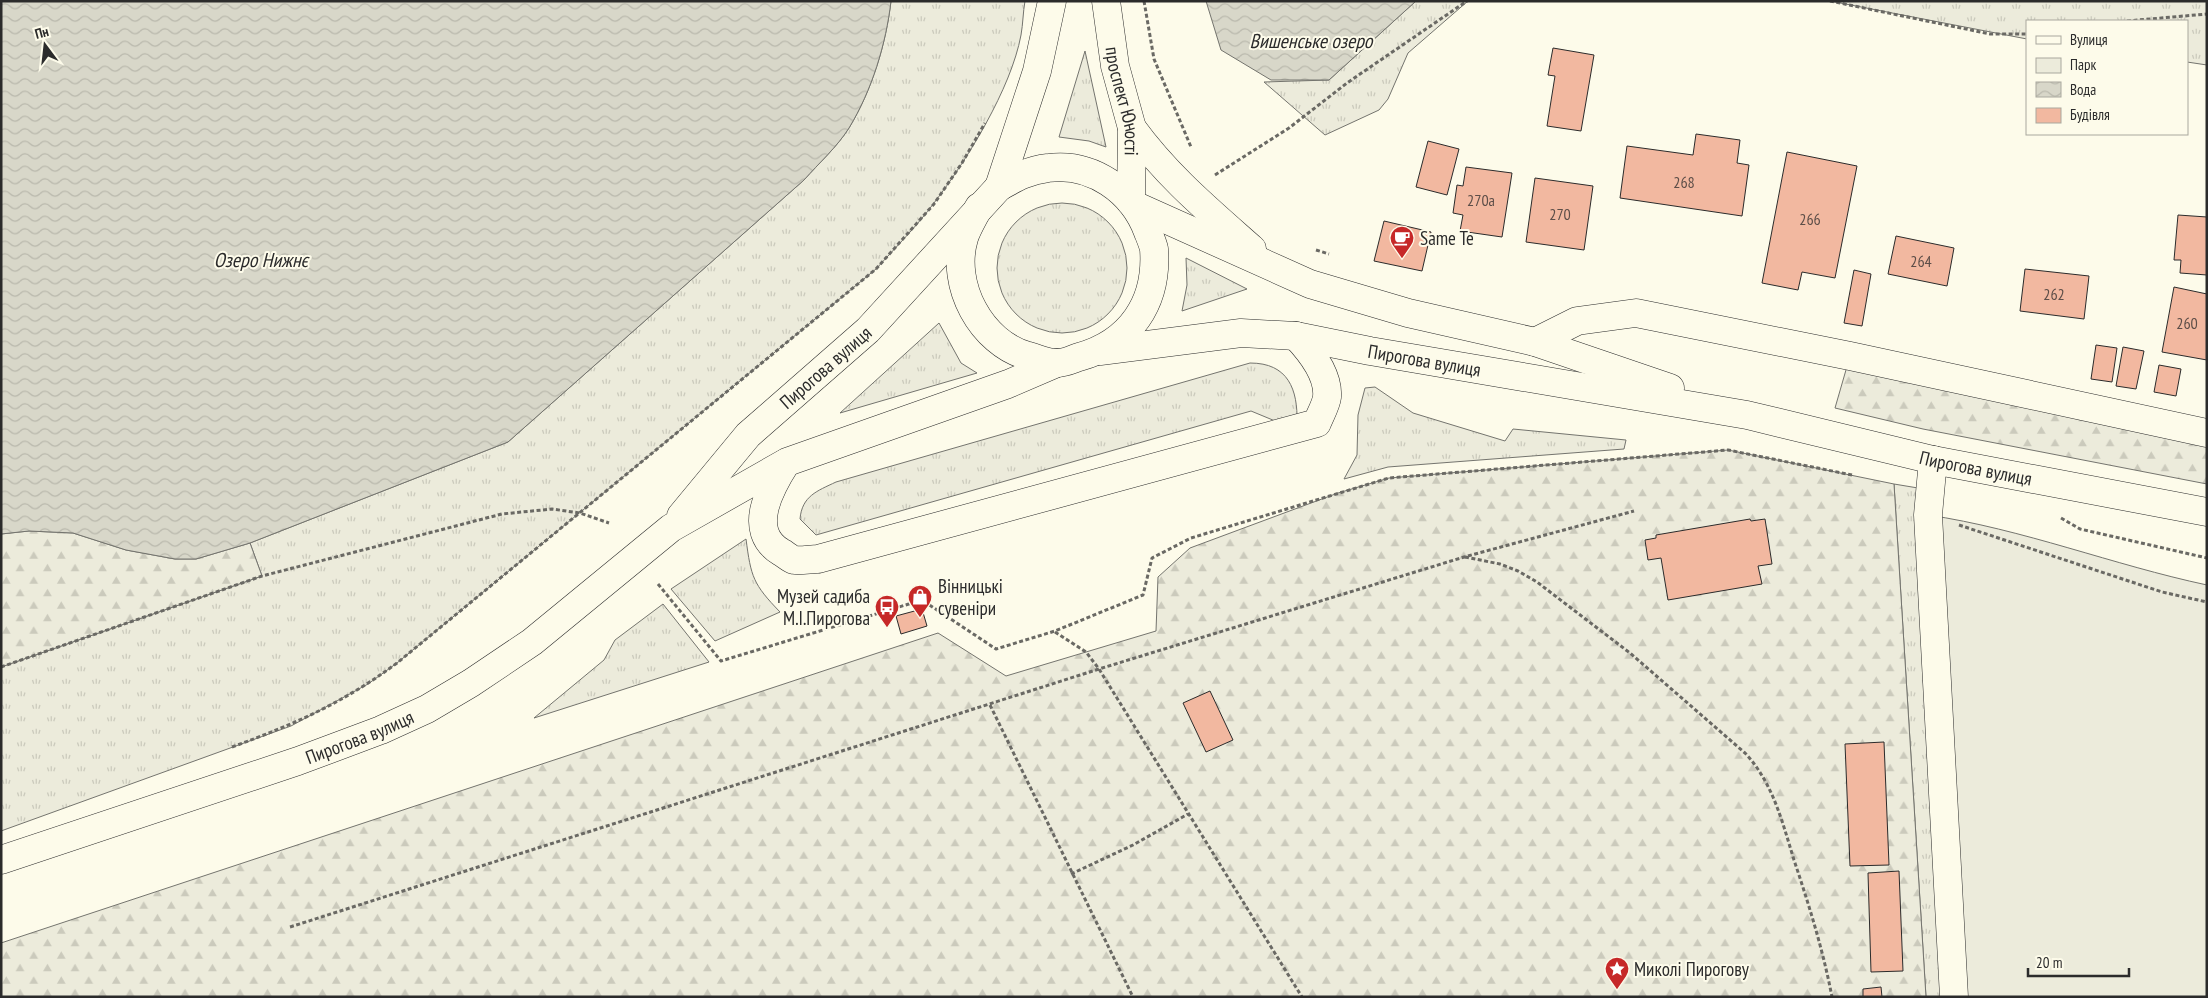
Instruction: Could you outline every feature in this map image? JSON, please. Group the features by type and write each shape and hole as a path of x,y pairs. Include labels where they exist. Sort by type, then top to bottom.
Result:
{"main road":[{"path":"999,187 1037,71 1052,1"},
{"name":"проспект Юності","path":"1106,1 1115,66 1132,128 1133,204"},
{"path":"1132,128 1176,182 1273,268"},
{"path":"999,187 1022,173 1049,167 1076,168 1102,177 1125,193 1142,215 1154,248 1153,282 1141,314 1118,340 1100,351"},
{"name":"Пирогова вулиця","path":"671,528 748,435 868,330 999,187"},
{"name":"Пирогова вулиця","path":"1133,204 1310,284 1408,313 1535,342 1747,415"},
{"path":"979,207 964,239 961,273 970,306 991,334 1012,349 1056,364"},
{"path":"1535,342 1577,321 1636,313 1850,356 2207,433"},
{"name":"Пирогова вулиця","path":"1,860 298,761 380,730 426,709 471,683 532,642 671,528 787,462 1008,384 1056,364 1100,351 1241,333 1296,336 1370,351 1747,415 1933,460 2207,512"},
{"path":"787,462 770,488 763,510 764,528 773,547 794,560 818,559 1317,423 1327,397 1322,373 1314,356 1296,336"},
{"path":"1933,460 1928,514 1954,997"}],"path":[{"path":"1144,1 1154,59 1196,155"},
{"path":"1209,178 1289,128 1347,83 1468,1"},
{"path":"1830,1 1990,34 2026,34"},
{"path":"2138,20 2207,14"},
{"path":"225,750 290,726 368,684 580,513 876,269 934,204 962,163 988,118"},
{"path":"1307,246 1334,256"},
{"path":"658,584 721,661 922,600 996,650 1055,631 1143,595 1152,558 1191,538 1389,478 1728,450 1855,476"},
{"path":"1,667 272,573 502,514 552,509 580,513 609,523"},
{"path":"290,927 1099,669 1464,557 1634,511"},
{"path":"1928,514 2162,592 2207,602"},
{"path":"1464,557 1500,564 1518,570 1537,582 1630,652 1745,752 1758,767 1775,802 1814,921 1832,997"},
{"path":"1055,631 1086,652 1099,669 1302,997"},
{"path":"990,705 1071,874 1133,997"},
{"path":"1071,874 1133,845 1188,814"}],"green space":[{"path":"891,1 1025,1 1021,35 1016,56 998,101 986,123 947,186 876,269 397,663 368,684 291,726 1,831 1,667 262,576 250,543 508,442 804,180 833,148 849,128 865,98 882,50"},
{"path":"1416,1 1468,1 1408,53 1388,99 1379,110 1325,135 1264,82 1329,80"},
{"path":"1830,1 2207,1 2207,65 2188,62 2188,20 2026,20 2026,39"},
{"path":"1085,51 1106,147 1089,141 1059,137"},
{"path":"1062,203 1087,208 1108,222 1122,243 1127,268 1122,293 1108,314 1087,328 1062,333 1037,328 1016,314 1002,293 997,268 1002,243 1016,222 1037,208"},
{"path":"1186,258 1247,289 1182,311 1187,285"},
{"path":"939,323 961,363 977,373 840,413"},
{"path":"1850,356 2207,433 2207,484 1923,429 1835,408"},
{"path":"1250,363 1263,364 1274,368 1288,380 1293,389 1297,423 1280,423 1251,411 816,535 800,519 801,511 807,500 812,495 836,482"},
{"path":"1375,387 1413,413 1505,441 1513,429 1626,440 1624,449 1388,467 1344,479 1357,455 1358,415 1365,388"},
{"path":"1728,450 1894,484 1926,997 1,997 1,943 938,633 1006,676 1156,631 1158,577 1190,548 1338,493 1389,478"},
{"path":"1894,484 1930,490 1954,997 1926,997"},
{"path":"1928,515 1998,529 2137,568 2207,585 2207,997 1954,997"},
{"path":"29,531 73,533 126,550 175,559 196,559 250,543 262,576 1,667 1,534"},
{"path":"746,539 755,579 764,594 780,612 715,641 671,589"},
{"path":"663,604 709,662 534,718 604,660 615,640"}],"water":[{"name":"Озеро Нижнє","path":"1,1 891,1 882,50 865,98 849,128 833,148 804,180 508,442 250,543 196,559 175,559 126,550 73,533 29,531 1,534"},
{"name":"Вишенське озеро","path":"1206,1 1416,1 1329,80 1271,80 1221,50"}],"building":[{"path":"1553,48 1594,55 1581,131 1547,126 1555,76 1548,75"},
{"path":"1696,134 1740,140 1737,163 1749,165 1742,216 1620,198 1627,146 1693,155"},
{"path":"1428,141 1459,149 1447,195 1416,187"},
{"path":"1787,152 1857,166 1835,278 1802,272 1798,290 1762,283"},
{"path":"1466,167 1512,173 1502,237 1460,231 1463,215 1453,213 1457,185 1463,186"},
{"path":"1535,178 1593,186 1584,250 1526,242"},
{"path":"2178,215 2207,217 2207,275 2180,273 2181,260 2174,260"},
{"path":"1384,221 1431,232 1422,271 1374,261"},
{"path":"1896,236 1954,248 1947,286 1888,274"},
{"path":"2025,269 2089,276 2084,319 2020,311"},
{"path":"1854,270 1871,274 1862,326 1844,323"},
{"path":"2174,287 2207,294 2207,360 2162,352"},
{"path":"2096,345 2117,348 2112,382 2091,379"},
{"path":"2123,347 2144,351 2136,389 2116,386"},
{"path":"2159,365 2181,369 2176,396 2154,392"},
{"path":"1750,519 1751,521 1765,519 1772,564 1758,566 1762,584 1668,600 1661,558 1648,560 1645,540 1656,538 1656,535"},
{"path":"922,609 927,626 901,634 896,616"},
{"path":"1210,691 1233,740 1206,752 1183,703"},
{"path":"1884,742 1889,865 1850,866 1845,744"},
{"path":"1899,871 1903,971 1871,972 1868,873"},
{"path":"1881,987 1882,997 1863,997 1863,989"}],"place":[{"name":"Same Te","path":"1402,259"},
{"name":"Вінницькі сувеніри","path":"920,618"},
{"name":"Музей садиба М.І.Пирогова","path":"887,628"},
{"name":"Миколі Пирогову","path":"1617,990"}]}
